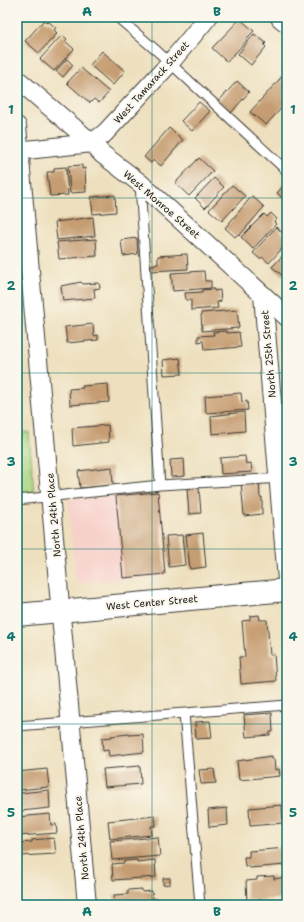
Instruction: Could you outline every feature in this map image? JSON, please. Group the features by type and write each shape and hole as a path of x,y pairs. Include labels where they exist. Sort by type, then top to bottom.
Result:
{"street":[{"name":"West Tamarack Street","path":"92,143 105,133 170,63 208,17"},
{"path":"282,17 287,21"},
{"name":"West Monroe Street","path":"17,79 92,143 102,154 140,182 287,317"},
{"name":"North 24th Place","path":"17,126 18,151 51,497 87,905"},
{"path":"18,151 92,143"},
{"name":"North 25th Street","path":"263,295 283,478 287,580"},
{"name":"West Center Street","path":"17,614 287,590"}],"lane":[{"path":"117,17 170,63 287,171"},
{"path":"140,182 160,485"},
{"path":"17,500 160,485 283,478"},
{"path":"17,726 287,705"},
{"path":"184,713 200,905"}],"shaded area":[{"path":"161,492 166,576 76,583 68,500"}],"green space":[{"path":"29,432 34,493 17,495 17,433"}],"building":[{"path":"240,19 254,31 227,62 212,48"},
{"path":"44,20 47,23 48,21 56,28 54,30 57,33 39,53 25,41"},
{"path":"254,34 266,43 264,45 266,47 251,65 238,54"},
{"path":"62,35 67,39 65,41 74,49 54,71 40,59"},
{"path":"102,51 125,71 113,85 90,65"},
{"path":"67,59 73,65 63,77 56,71"},
{"path":"81,68 109,92 99,103 94,99 90,103 67,83"},
{"path":"287,71 287,102 266,125 250,112"},
{"path":"237,81 249,92 231,113 218,102"},
{"path":"199,102 210,111 192,131 181,121"},
{"path":"169,128 183,140 161,166 154,160 151,163 144,157"},
{"path":"199,158 213,171 189,196 175,183"},
{"path":"82,165 82,169 85,168 86,192 70,193 68,166"},
{"path":"66,167 68,195 50,196 47,172 54,172 54,168"},
{"path":"214,178 224,187 205,208 195,198"},
{"path":"287,181 287,202 277,193"},
{"path":"232,185 245,196 222,221 209,210"},
{"path":"115,195 116,212 93,214 91,197"},
{"path":"252,196 264,207 239,236 238,234 235,237 225,228"},
{"path":"271,213 277,219 274,222 276,224 253,249 241,237 264,214 267,217"},
{"path":"93,217 95,236 57,240 55,222"},
{"path":"276,227 287,237 287,243 269,263 262,257 260,259 253,253"},
{"path":"137,238 138,254 123,256 121,240"},
{"path":"96,239 97,256 59,259 57,242"},
{"path":"287,251 287,271 283,276 272,267"},
{"path":"187,254 188,269 151,271 151,265 158,264 158,256"},
{"path":"204,271 205,281 211,281 211,288 173,291 171,273"},
{"path":"81,282 83,284 99,283 100,288 94,289 95,298 63,301 61,286"},
{"path":"214,289 214,291 220,290 221,301 217,302 218,308 191,310 191,300 186,300 185,293 202,292 202,290"},
{"path":"237,310 239,328 202,331 201,313"},
{"path":"93,324 94,336 98,335 98,340 67,343 65,327"},
{"path":"226,331 227,333 239,332 241,347 204,350 203,341 198,342 198,336 214,335 213,332"},
{"path":"180,358 182,374 164,375 163,360"},
{"path":"108,384 109,402 70,405 69,389 83,388 82,386"},
{"path":"241,393 242,402 247,401 248,410 206,413 205,396"},
{"path":"244,412 245,431 212,434 211,416"},
{"path":"108,425 109,442 73,446 72,428"},
{"path":"245,456 246,464 251,463 252,472 221,474 220,458"},
{"path":"184,459 185,476 171,477 170,460"},
{"path":"112,467 113,485 80,488 78,471"},
{"path":"259,481 260,497 262,497 262,514 244,516 241,483"},
{"path":"199,488 201,513 189,514 187,489"},
{"path":"158,492 165,574 123,578 116,496"},
{"path":"203,533 206,567 190,569 186,535"},
{"path":"182,535 185,565 169,567 166,536"},
{"path":"259,615 260,620 267,620 270,655 274,654 276,681 241,684 239,657 245,657 242,621 250,620 250,616"},
{"path":"272,713 273,732 270,732 270,735 246,737 244,715"},
{"path":"210,721 212,738 196,739 195,722"},
{"path":"129,734 143,734 144,752 109,756 108,750 103,751 102,738"},
{"path":"272,756 272,759 274,759 275,770 279,769 280,776 239,780 237,761"},
{"path":"140,766 141,784 105,787 103,769"},
{"path":"47,769 49,787 17,790 17,772"},
{"path":"214,769 216,783 201,784 199,770"},
{"path":"49,790 50,808 21,811 20,793"},
{"path":"282,805 283,823 250,826 249,808"},
{"path":"227,808 228,825 209,827 208,810"},
{"path":"50,814 51,825 56,824 57,833 19,836 17,817"},
{"path":"155,816 156,826 151,826 152,835 110,839 108,821"},
{"path":"158,837 160,856 112,860 110,841"},
{"path":"54,838 56,854 20,856 19,843"},
{"path":"287,848 287,855 284,855 285,865 250,868 250,866 245,866 244,857 249,857 249,851"},
{"path":"137,860 137,862 155,860 156,877 113,880 112,864"},
{"path":"274,876 274,879 286,877 287,898 247,901 246,881 257,880 257,877"},
{"path":"163,878 170,878 170,884 163,885"},
{"path":"142,889 142,892 152,891 153,899 158,899 158,905 115,905 114,895 128,894 128,890"}]}
